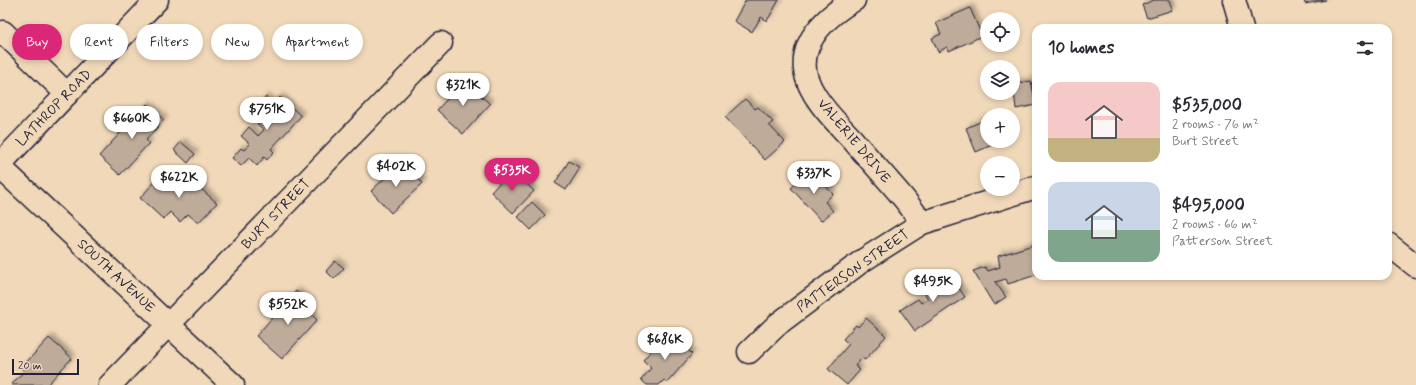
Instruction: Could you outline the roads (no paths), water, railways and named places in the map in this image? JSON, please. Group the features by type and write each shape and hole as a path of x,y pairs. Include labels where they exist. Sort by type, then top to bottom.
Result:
{"main road":[{"name":"LATHROP ROAD","path":"0,164 157,0"},
{"name":"VALERIE DRIVE","path":"854,0 836,12 808,42 804,56 804,70 810,87 824,108 901,195 922,223"},
{"path":"1234,0 1241,24"},
{"path":"0,35 3,32 67,94"},
{"name":"BURT STREET","path":"110,385 441,43"},
{"name":"SOUTH AVENUE","path":"0,167 233,385"},
{"name":"PATTERSON STREET","path":"749,352 778,324 862,261 922,223 1032,188"},
{"path":"1392,247 1416,266"}]}
